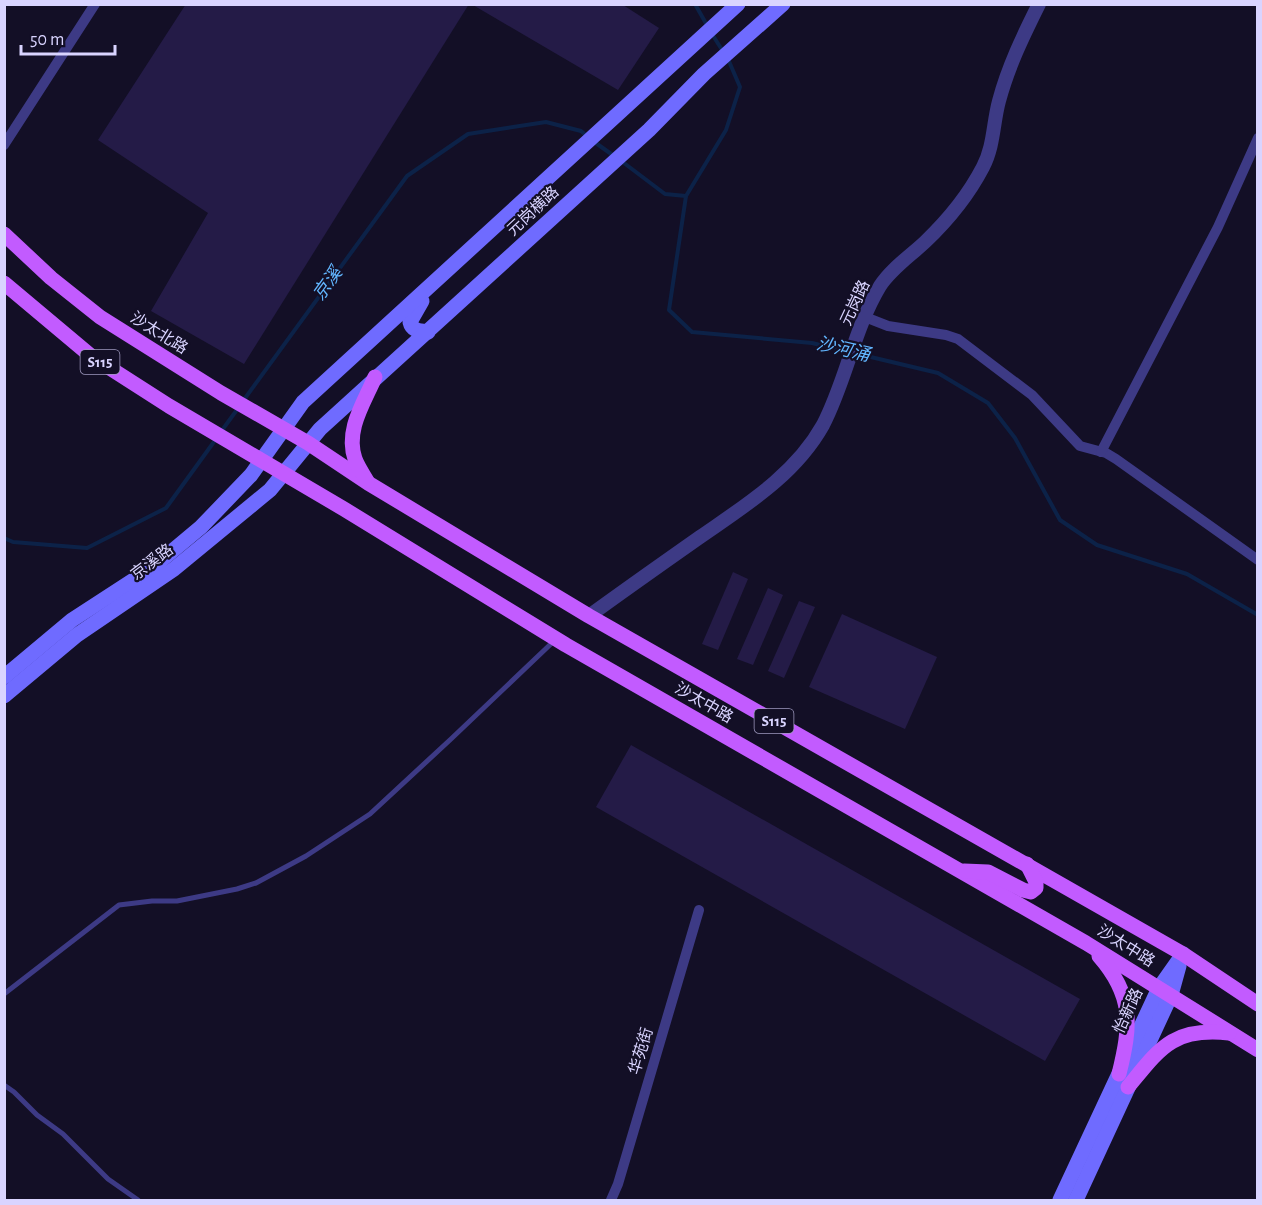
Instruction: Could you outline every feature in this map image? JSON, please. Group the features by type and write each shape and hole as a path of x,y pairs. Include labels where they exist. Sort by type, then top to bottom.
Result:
{"main road":[{"name":"元岗横路","path":"308,443 375,377 428,332 649,130 704,74 783,4"},
{"name":"元岗横路","path":"282,429 303,402 735,8"},
{"name":"沙太北路","path":"4,234 51,278 100,317 221,393 308,443"},
{"name":"S115","path":"4,283 91,356 205,428 285,474"},
{"path":"428,332 415,330 411,327 410,322 432,286"},
{"path":"368,483 355,459 352,439 358,416 375,377"},
{"name":"京溪路","path":"4,677 72,620 174,551 251,475 282,429"},
{"name":"京溪路","path":"4,696 77,635 174,569 270,490 308,443"},
{"name":"沙太中路","path":"308,443 368,483 589,616 1183,954"},
{"name":"沙太中路","path":"285,474 556,639 1086,943 1244,1041"},
{"path":"962,871 988,872 1031,892 1036,888 1036,882 1027,864"},
{"path":"1086,943 1117,979 1126,1002 1127,1036 1119,1074"},
{"name":"S115","path":"1183,954 1257,1004"},
{"name":"怡新路","path":"1060,1200 1119,1074 1183,954"},
{"name":"怡新路","path":"1076,1200 1128,1087 1165,991"},
{"path":"1128,1087 1155,1053 1170,1041 1183,1036 1201,1032 1232,1034 1257,1050"}],"street":[{"path":"4,145 95,4"},
{"name":"元岗路","path":"589,616 755,498 788,471 802,456 823,425 877,292 889,275 940,226 971,187 984,165 992,143 998,104 1008,71 1039,4"},
{"path":"1101,452 1209,245 1237,188 1257,138"},
{"path":"865,317 895,327 958,339 1032,395 1080,446 1116,459 1257,560"},
{"name":"华苑街","path":"610,1200 618,1184 699,910"}],"lane":[{"path":"4,994 119,905 177,901 237,889 256,883 306,856 370,814 556,639"},
{"path":"4,1085 37,1115 63,1134 108,1179 138,1200"}],"building":[{"path":"186,4 469,4 244,364 151,311 208,213 98,140"},
{"path":"473,5 623,5 659,28 618,90"},
{"path":"733,572 748,579 718,650 702,644"},
{"path":"768,588 783,595 753,665 737,659"},
{"path":"799,601 815,607 784,678 768,671"},
{"path":"842,614 937,657 905,729 809,687"},
{"path":"631,745 1080,999 1045,1061 596,807"}],"waterway":[{"name":"沙河涌","path":"695,4 708,27"},
{"name":"沙河涌","path":"712,34 724,53"},
{"name":"沙河涌","path":"728,59 740,87 726,130 686,196 669,310 692,332 812,343 938,373 988,403 1015,438 1060,520 1097,545 1187,574 1258,615"},
{"name":"京溪","path":"243,401 407,176 468,134 546,122 581,131 587,136"},
{"name":"京溪","path":"593,141 614,156"},
{"name":"京溪","path":"620,160 665,194 686,196"},
{"name":"京溪","path":"220,433 239,407"},
{"name":"京溪","path":"4,538 13,542 87,548 166,508 216,439"}]}
